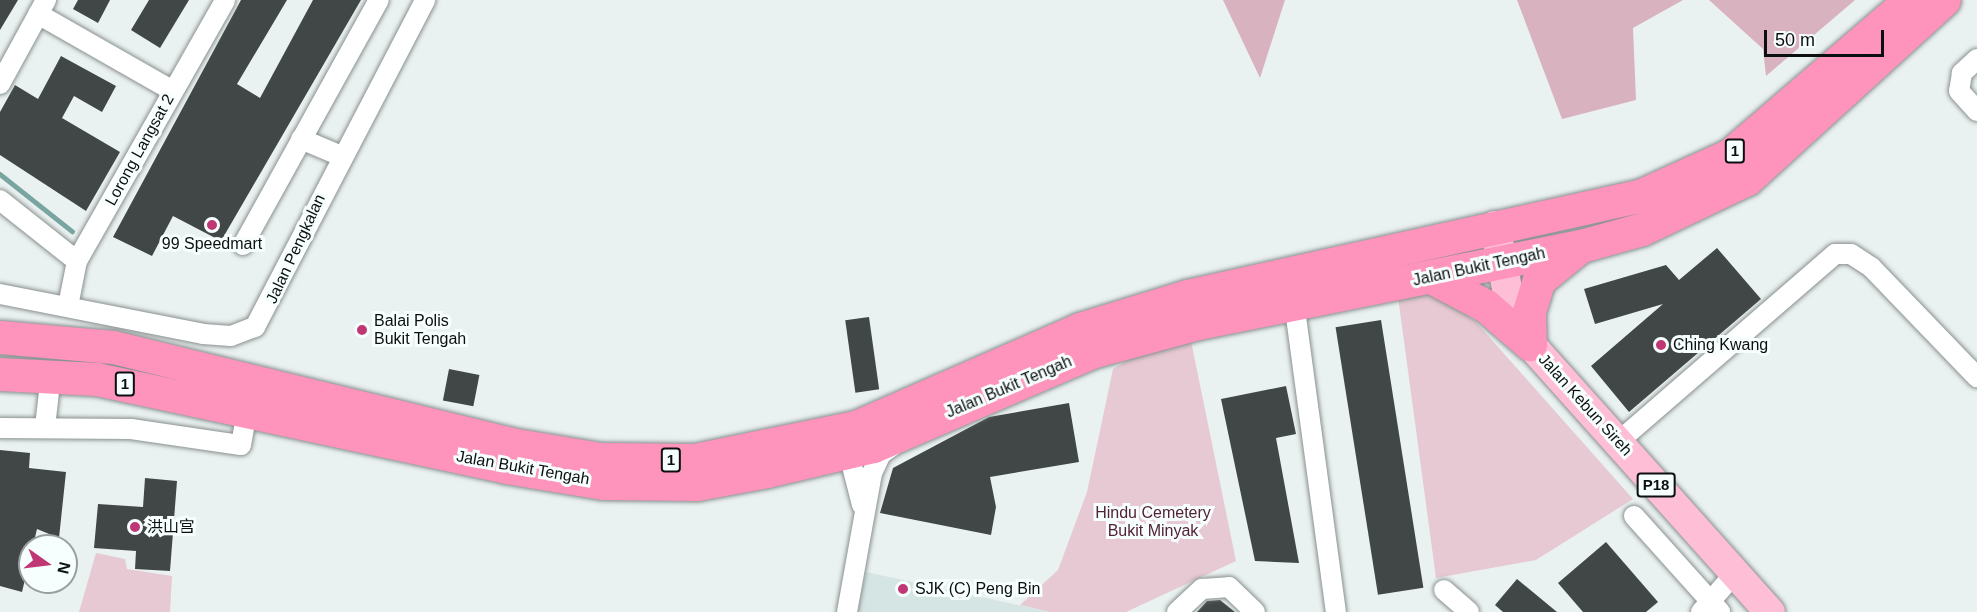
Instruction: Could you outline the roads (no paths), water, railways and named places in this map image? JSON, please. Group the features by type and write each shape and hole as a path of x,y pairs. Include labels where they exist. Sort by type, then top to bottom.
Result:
{"highway":[{"name":"Jalan Bukit Tengah","path":"2,336 113,347 510,444 600,459 695,460 856,426 1080,329 1187,296 1642,195 1730,155 1910,0"},
{"name":"Jalan Bukit Tengah","path":"0,374 51,374 247,410 506,468 603,483 697,484 834,456 931,420 1091,352 1294,302 1581,246 1642,229 1747,179 1944,0"},
{"path":"1530,344 1529,312 1539,280 1581,246"},
{"path":"1431,277 1486,306 1530,344"}],"main road":[{"name":"Jalan Kebun Sireh","path":"1495,226 1510,304 1530,344 1770,612"}],"street":[{"name":"Lorong Langsat 2","path":"68,306 76,261 225,0"},
{"path":"243,245 379,0"},
{"name":"Jalan Pengkalan","path":"0,294 203,334 244,333 264,317 341,156 425,0"},
{"path":"0,84 42,7 173,92"},
{"path":"1977,59 1962,73 1959,91 1977,111"},
{"path":"301,140 341,156"},
{"path":"0,200 76,261"},
{"path":"1618,442 1835,254 1851,254 1871,267 1977,377"},
{"path":"1294,302 1336,611"},
{"path":"45,427 51,374"},
{"path":"0,428 131,429 241,445 247,410"},
{"path":"846,612 864,510 881,454 931,420"},
{"path":"834,456 851,462 864,510"},
{"path":"1634,516 1711,608 1735,573"},
{"path":"1177,612 1202,589 1229,587 1255,612"},
{"path":"1444,590 1469,612"}],"waterway":[{"path":"0,174 72,231"}],"place":[{"name":"99 Speedmart","path":"212,225"},
{"name":"Balai Polis Bukit Tengah","path":"362,330"},
{"name":"Ching Kwang","path":"1661,345"},
{"name":"洪山宫","path":"135,527"},
{"name":"SJK (C) Peng Bin","path":"903,589"}],"park label":[{"name":"Hindu Cemetery Bukit Minyak","path":"1153,522"}]}
